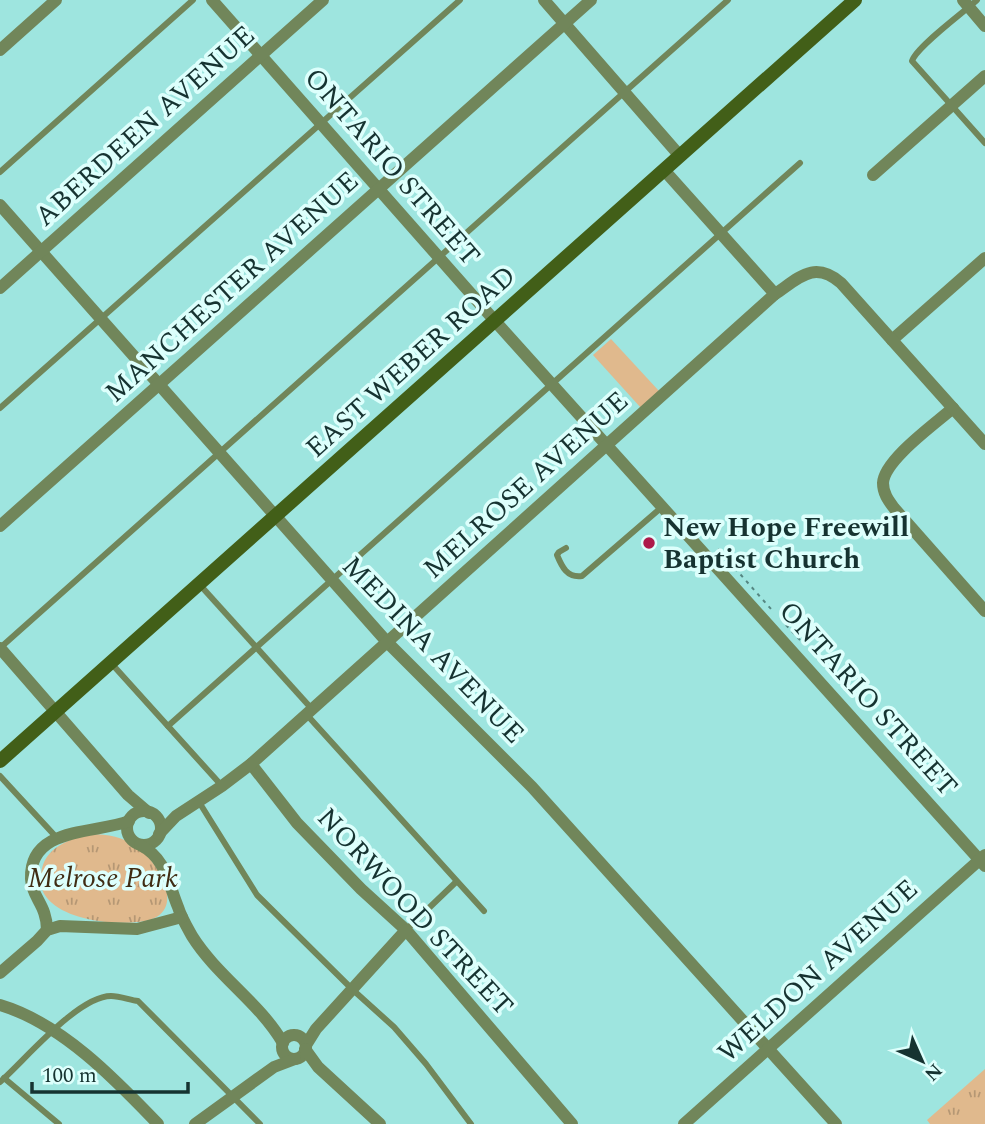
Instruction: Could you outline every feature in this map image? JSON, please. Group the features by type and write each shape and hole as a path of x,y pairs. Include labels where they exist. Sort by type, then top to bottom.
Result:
{"street":[{"path":"0,51 56,0"},
{"name":"ONTARIO STREET","path":"212,0 495,321 983,860"},
{"name":"ABERDEEN AVENUE","path":"0,288 323,0"},
{"path":"544,0 680,156"},
{"name":"MANCHESTER AVENUE","path":"0,526 591,0"},
{"name":"EAST WEBER ROAD","path":"0,761 855,0"},
{"path":"970,2 985,26"},
{"path":"873,175 985,76"},
{"path":"664,170 775,294"},
{"name":"MEDINA AVENUE","path":"0,205 387,642 532,787 836,1124"},
{"path":"892,340 985,258"},
{"name":"MELROSE AVENUE","path":"158,837 176,816 200,802 251,764 775,294 808,272 820,271 832,275 985,444"},
{"path":"953,408 897,458 887,469 883,482 886,496 894,508 985,611"},
{"path":"0,648 128,795 160,825 156,855"},
{"name":"NORWOOD STREET","path":"251,764 297,823 361,889 406,930 572,1124"},
{"path":"128,795 131,818 127,831 136,842 149,844 158,837"},
{"path":"47,930 47,916 31,881 32,866 38,853 57,838 77,831 114,827 140,812 152,815"},
{"name":"MELROSE AVENUE","path":"152,815 176,816"},
{"path":"114,827 156,855 172,884 177,907 193,937 230,984 274,1028 380,1124"},
{"name":"WELDON AVENUE","path":"684,1124 983,860"},
{"path":"0,973 37,942 47,930 72,925 137,929 183,917"},
{"path":"195,1124 274,1068 316,1029 406,930"},
{"path":"0,1005 53,1031 97,1064 158,1124"}],"lane":[{"path":"0,172 193,0"},
{"path":"0,408 460,0"},
{"path":"0,648 728,0"},
{"path":"970,2 913,56 912,61 985,143"},
{"path":"168,726 800,163"},
{"path":"566,548 557,555 562,567 569,574 582,576 662,507"},
{"path":"199,584 484,911"},
{"path":"110,663 222,786"},
{"path":"0,776 57,838"},
{"path":"200,802 257,895 412,1047 471,1124"},
{"path":"406,930 456,882"},
{"path":"59,1124 2,1080 53,1031 92,1000 111,996 138,1001 260,1124"}],"path":[{"path":"718,549 771,609"},
{"path":"786,625 801,641"}],"green space":[{"path":"611,339 659,391 641,408 593,355"},
{"name":"Melrose Park","path":"91,834 109,835 126,841 146,854 166,887 165,908 158,916 134,922 96,921 71,914 47,898 42,890 41,880 42,869 50,853 72,839"},
{"path":"985,1069 985,1124 930,1124 927,1120"}],"place":[{"name":"New Hope Freewill Baptist Church","path":"649,543"}]}
